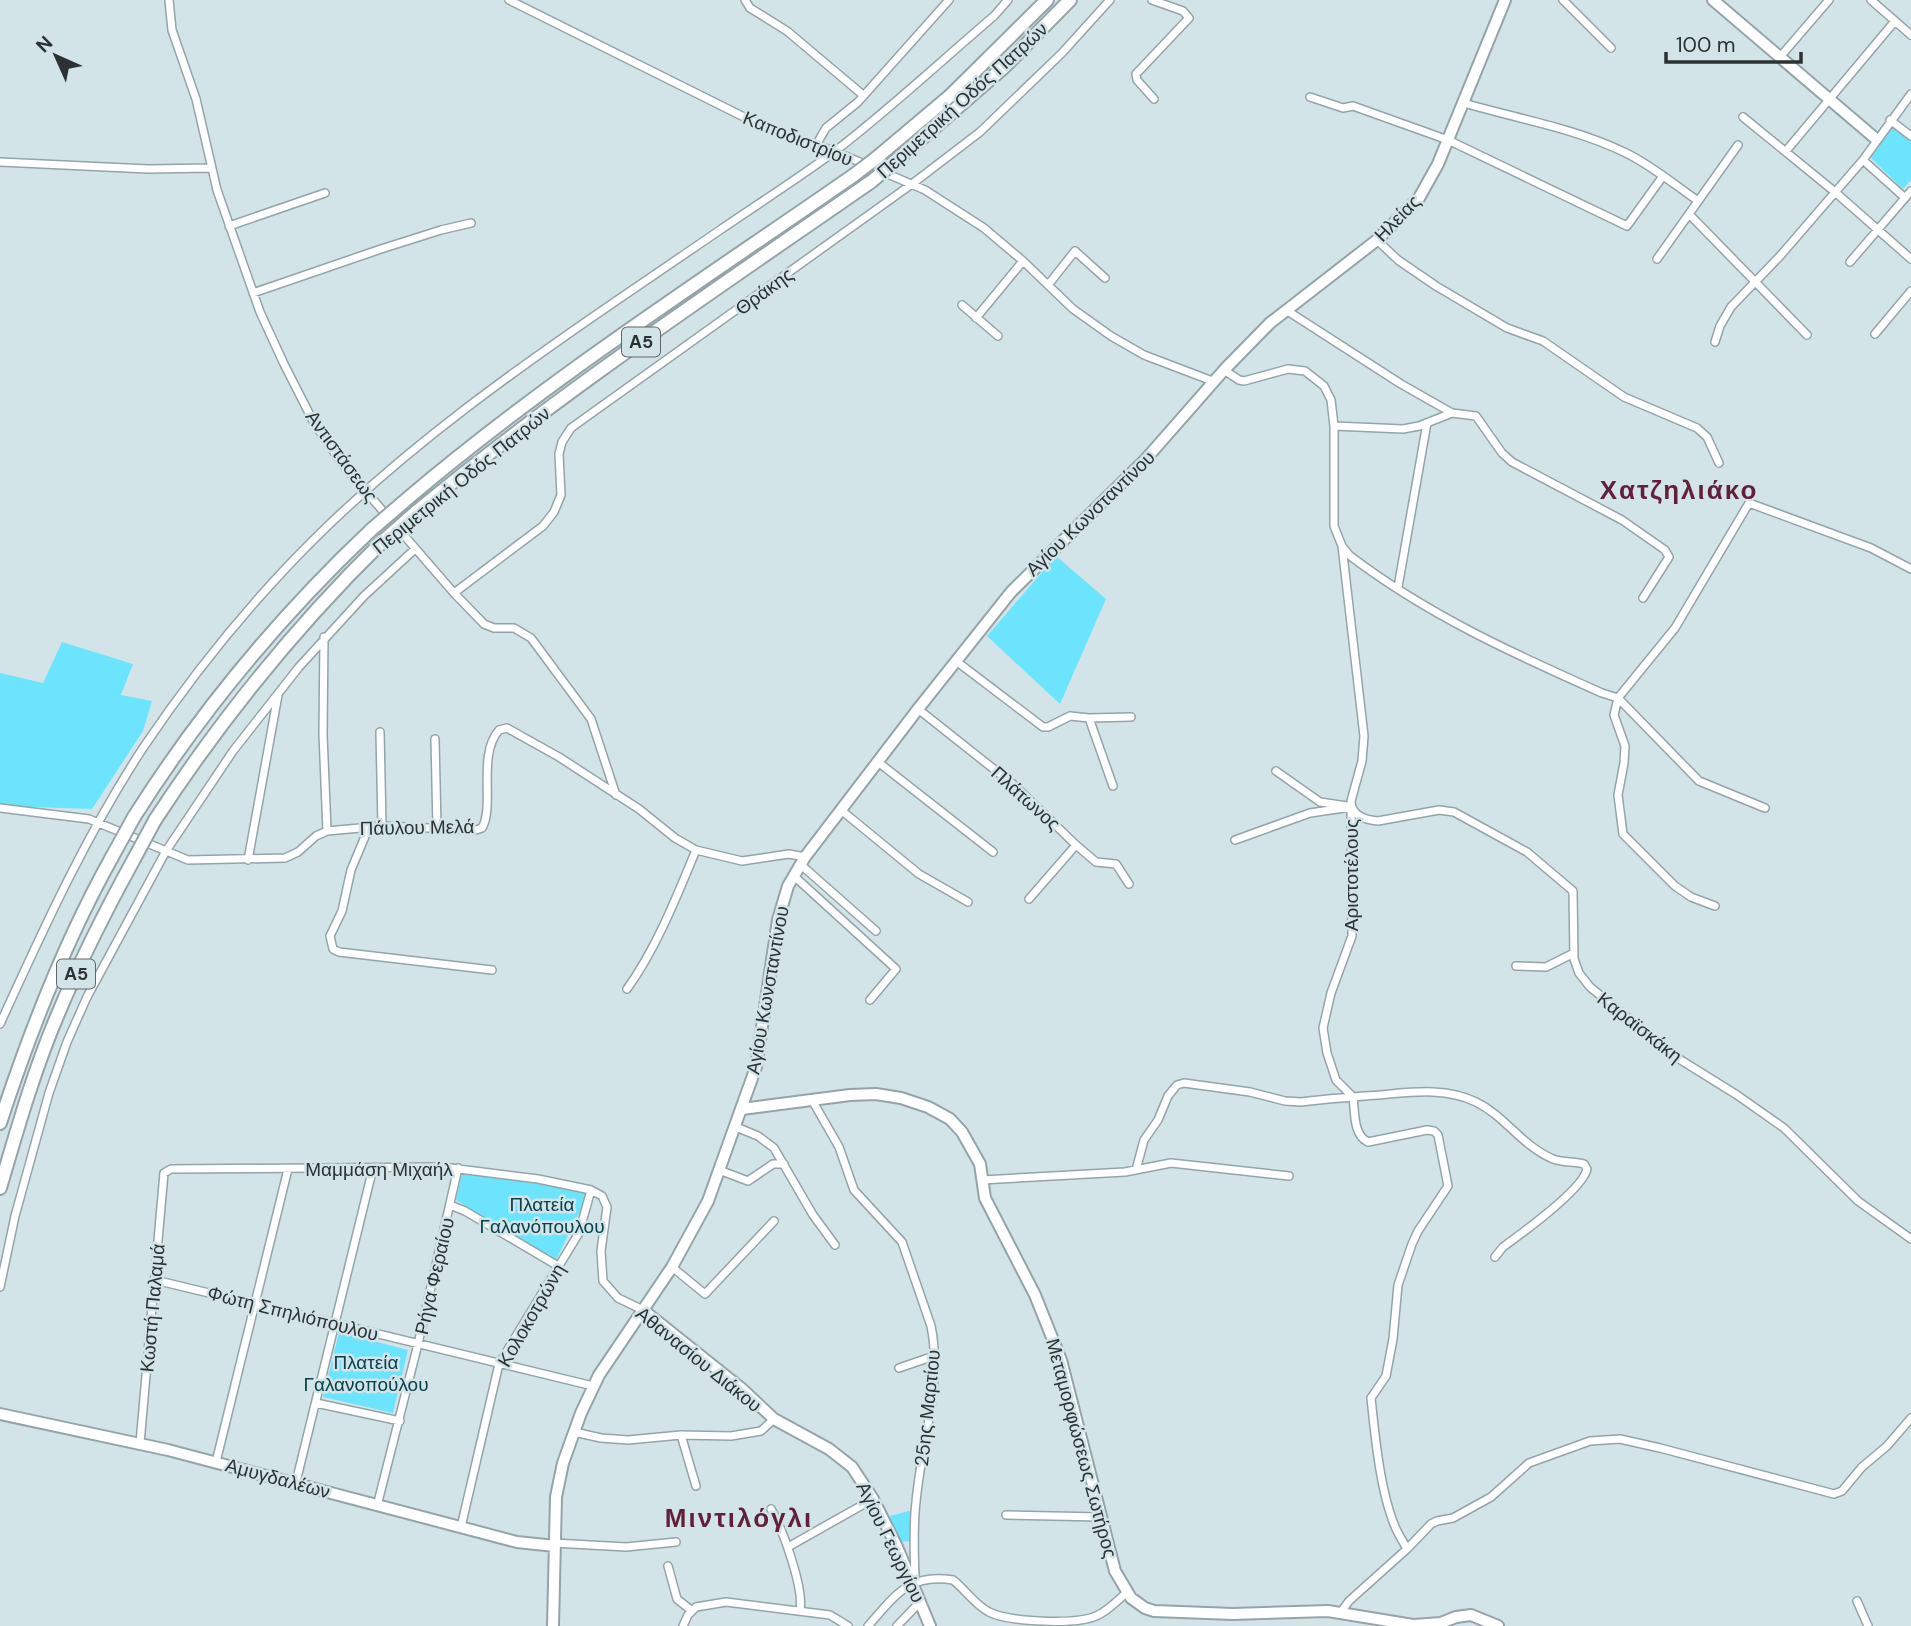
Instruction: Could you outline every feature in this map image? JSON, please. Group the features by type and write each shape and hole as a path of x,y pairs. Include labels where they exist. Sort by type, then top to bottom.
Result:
{"highway":[{"name":"Περιμετρική Οδός Πατρών","path":"0,1123 39,1010 79,919 134,817 180,746 239,670 307,593 371,530 448,464 539,395 875,159 951,95 1047,0"},
{"name":"Περιμετρική Οδός Πατρών","path":"0,1188 28,1094 57,1016 94,934 155,820 241,697 318,606 383,541 495,449 615,360 872,181 1004,67 1070,0"}],"street":[{"name":"Αντιστάσεως","path":"169,0 172,30 196,99 211,169 229,226 253,293 314,423 364,491 484,624 494,628 514,628 531,638 591,719 616,794"},
{"name":"Καποδιστρίου","path":"509,0 770,130 834,152 912,184 945,201 971,218 1023,261 1081,315 1123,344 1215,382"},
{"path":"745,0 750,8 787,31 863,95"},
{"path":"816,145 826,128 863,95 949,0"},
{"path":"0,1024 54,907 99,821 143,749 198,670 286,567 364,491 447,424 526,364 834,152 994,16 1008,0"},
{"name":"Θράκης","path":"454,593 543,526 554,512 561,495 559,454 562,442 571,428 912,184 980,132 1062,53 1110,0"},
{"path":"1152,0 1183,11 1189,18 1136,74 1137,80 1154,99"},
{"name":"Ηλείας","path":"1215,382 1286,310 1377,240 1419,198 1448,140 1505,0"},
{"path":"1563,0 1611,48"},
{"path":"1713,0 1876,139"},
{"path":"1780,57 1829,0"},
{"path":"1871,0 1911,35"},
{"path":"1786,151 1895,21"},
{"path":"1715,342 1725,316 1863,160 1911,94"},
{"path":"1310,97 1343,108 1353,106 1448,140 1628,226 1663,176"},
{"path":"1464,103 1512,118 1562,128 1626,153 1698,201"},
{"path":"1743,117 1835,192 1911,259"},
{"path":"1890,120 1911,136"},
{"path":"1657,259 1738,145"},
{"path":"1850,262 1908,194 1863,160"},
{"path":"0,162 211,169"},
{"path":"229,226 325,193"},
{"path":"1689,214 1807,335"},
{"path":"253,293 381,249 471,223"},
{"path":"1377,240 1398,260 1436,286 1507,328 1543,341 1624,397 1698,428 1707,437 1718,463"},
{"path":"1048,285 1075,251 1105,278"},
{"path":"976,318 1023,261"},
{"path":"1875,334 1911,291"},
{"path":"962,305 998,336"},
{"path":"1286,310 1401,384 1452,413 1476,416 1502,453 1512,461 1622,520 1668,553 1669,556 1643,598"},
{"path":"1224,370 1244,381 1288,369 1305,371 1324,386 1331,400 1334,426 1334,526 1342,546 1364,736 1364,750 1351,807 1310,813 1235,840"},
{"name":"Αγίου Κωνσταντίνου","path":"553,1626 557,1484 593,1386 672,1267 703,1211 736,1127 752,1081 762,1040 778,920 784,897 794,876 918,709 1022,580 1145,460 1215,382"},
{"path":"1334,426 1403,429 1452,413"},
{"path":"1398,587 1427,423"},
{"path":"1715,906 1692,897 1675,886 1623,834 1618,795 1625,763 1625,746 1614,715 1618,698 1675,628 1749,503 1871,548 1911,569"},
{"path":"1342,546 1359,562 1482,639 1618,698 1699,781 1765,808"},
{"path":"0,1287 15,1216 42,1118 67,1042 87,997 166,851 233,751 324,637 415,549"},
{"path":"324,637 323,734 327,831"},
{"path":"956,661 1043,727 1070,716 1131,717"},
{"path":"248,860 278,693"},
{"name":"Πλάτωνος","path":"918,709 1006,778 1076,845 1029,899"},
{"path":"1089,718 1113,786"},
{"name":"Πάυλου Μελά","path":"0,808 99,821 188,859 248,860 292,856 316,836 327,831 382,826 476,830 485,825 486,778 491,743 496,733 503,728 512,730 559,757 616,794"},
{"path":"380,732 382,826"},
{"path":"435,739 438,828"},
{"path":"878,762 993,852"},
{"name":"Καραϊσκάκη","path":"1276,771 1320,802 1351,807 1362,817 1378,821 1447,810 1527,852 1573,891 1574,954 1579,973 1605,1001 1676,1057 1784,1128 1851,1195 1911,1239"},
{"path":"616,794 675,838 696,850 742,861 789,854 803,861 876,931"},
{"name":"Αριστοτέλους","path":"1351,807 1352,936 1331,993 1323,1028 1327,1053 1336,1080 1353,1097"},
{"path":"841,810 919,874 968,902"},
{"path":"369,827 354,861 342,911 331,933 333,949 339,952 492,970"},
{"path":"1076,845 1096,862 1116,864 1129,884"},
{"path":"627,989 650,950 696,850"},
{"path":"794,876 896,969 870,1000"},
{"path":"1516,966 1546,967 1574,954"},
{"path":"1136,1170 1144,1140 1158,1120 1168,1096 1177,1085 1184,1083 1301,1102 1405,1091 1460,1096 1487,1108 1522,1140 1550,1158 1563,1163 1584,1164 1587,1169 1582,1180 1547,1213 1503,1247 1495,1257"},
{"name":"Μεταμορφώσεως Σωτήρος","path":"742,1109 876,1094 901,1098 928,1107 950,1119 962,1132 976,1156 985,1198 1035,1295 1061,1360 1115,1571 1126,1593"},
{"path":"1353,1097 1358,1132 1361,1139 1368,1142 1427,1130 1434,1131 1438,1135 1442,1161 1449,1180 1448,1186 1412,1244 1398,1285 1393,1339 1386,1376 1371,1398 1385,1493 1394,1524 1407,1549"},
{"name":"25ης Μαρτίου","path":"812,1100 839,1147 854,1190 896,1233 905,1247 931,1326 934,1356 930,1419 916,1500 913,1582"},
{"path":"736,1127 767,1141 835,1245"},
{"path":"982,1180 1136,1170 1171,1163 1289,1176"},
{"path":"719,1170 748,1181 773,1164 784,1164"},
{"name":"Μαμμάση Μιχαήλ","path":"164,1173 172,1169 423,1166 538,1179 591,1190"},
{"path":"296,1482 373,1168"},
{"name":"Ρήγα Φεραίου","path":"377,1506 400,1421 458,1168"},
{"path":"216,1462 288,1169"},
{"name":"Κωστή Παλαμά","path":"140,1443 164,1173"},
{"name":"Αθανασίου Διάκου","path":"591,1190 602,1196 607,1207 601,1251 604,1281 618,1298 643,1310 742,1389 774,1419"},
{"name":"Κολοκοτρώνη","path":"461,1527 499,1364 583,1224 591,1190"},
{"path":"450,1205 465,1211 558,1266"},
{"path":"672,1267 705,1294 774,1221"},
{"name":"Φώτη Σπηλιόπουλου","path":"155,1280 593,1386"},
{"path":"899,1368 934,1356"},
{"path":"316,1403 400,1421"},
{"name":"Αμυγδαλέων","path":"0,1414 140,1443 517,1542 555,1545"},
{"path":"1341,1612 1349,1601 1431,1524 1453,1518 1491,1497 1529,1463 1590,1441 1620,1439 1834,1494 1842,1490 1862,1467 1887,1446 1911,1418"},
{"path":"574,1432 628,1440 681,1435 731,1436 761,1431 774,1419"},
{"name":"Αγίου Γεωργίου","path":"774,1419 815,1440 844,1459 860,1477 913,1582 930,1626"},
{"path":"681,1435 696,1486"},
{"path":"788,1547 873,1499"},
{"path":"771,1509 788,1547 800,1593 800,1611"},
{"path":"1006,1515 1101,1517"},
{"path":"555,1545 626,1547 676,1542"},
{"path":"668,1566 677,1599 692,1611"},
{"path":"868,1626 902,1588 913,1582 953,1580 991,1613 1015,1619 1084,1620 1104,1611 1126,1593 1139,1605 1154,1611 1222,1614 1341,1612 1413,1625 1441,1623 1471,1615 1498,1626"},
{"path":"1857,1601 1868,1626"},
{"path":"682,1626 696,1607 726,1602 831,1615 848,1626"},
{"path":"897,1626 920,1602"}],"green space":[{"path":"1892,124 1911,140 1911,180 1903,189 1870,157"},
{"path":"1056,556 1106,599 1060,704 987,636"},
{"path":"62,642 133,664 121,695 152,701 143,731 92,809 32,809 0,805 0,673 43,683"},
{"name":"Πλατεία Γαλανόπουλου","path":"462,1173 513,1178 590,1191 556,1260 456,1200"},
{"name":"Πλατεία Γαλανοπούλου","path":"339,1332 408,1350 393,1413 323,1397"},
{"path":"912,1510 912,1541 899,1542 886,1517"}],"district":[{"name":"Χατζηλιάκο","path":"1679,490"},
{"name":"Μιντιλόγλι","path":"739,1518"}]}
